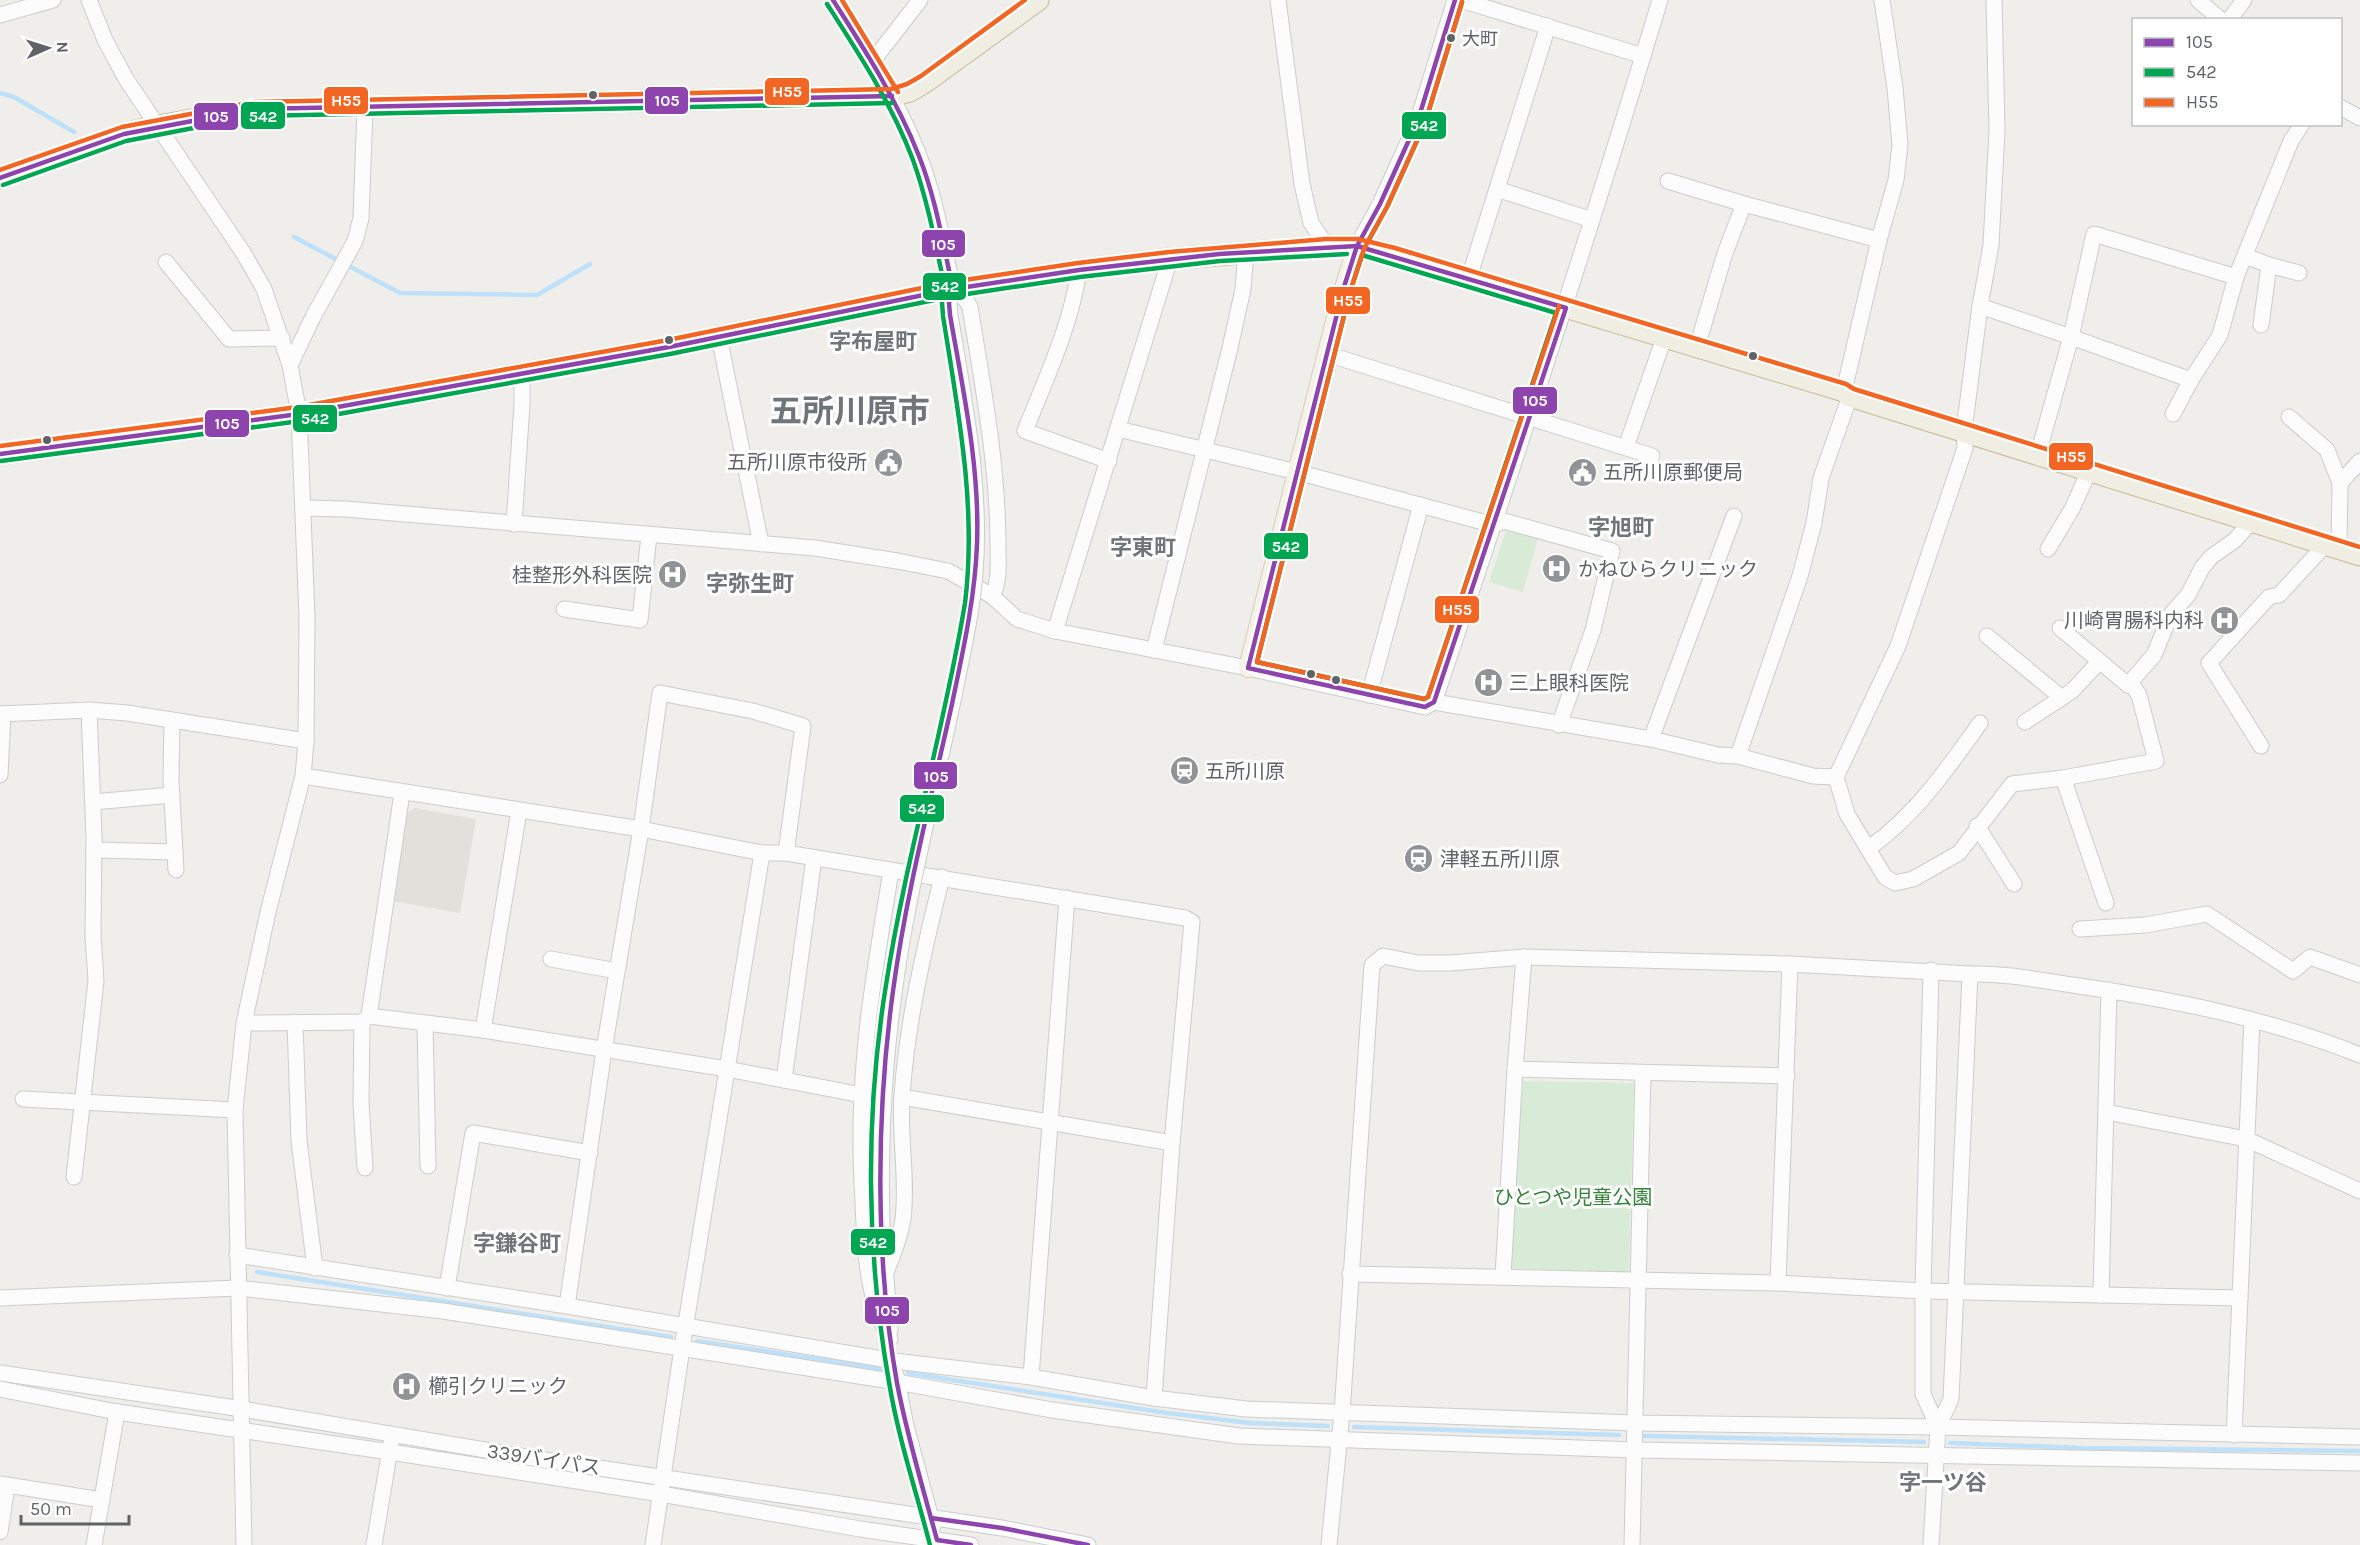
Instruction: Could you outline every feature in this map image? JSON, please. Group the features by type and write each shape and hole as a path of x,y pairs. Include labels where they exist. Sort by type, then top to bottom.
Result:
{"highway":[{"path":"0,178 124,134 255,109 892,96 925,82 1038,0"},
{"path":"0,454 298,414 522,375 953,289 1170,259 1328,246 1357,246 1847,393 2360,555"}],"main road":[{"path":"1248,668 1327,354 1357,246"}],"street":[{"path":"0,15 53,0"},
{"path":"89,0 110,50 126,79 249,262 264,289 290,365 298,414 307,617 306,741 303,776 268,912 244,1023 235,1110 244,1545"},
{"path":"833,0 892,96 912,137 928,181 953,289 949,303 950,315 971,452 977,518 975,573 966,636 908,908 893,990 880,1152 882,1226 890,1339 897,1382 938,1542"},
{"path":"872,62 920,0"},
{"path":"1278,0 1302,184 1311,223 1328,246"},
{"path":"1357,246 1380,204 1418,120 1455,0"},
{"path":"1461,0 1643,56"},
{"path":"1434,702 1566,308 1660,0"},
{"path":"1737,756 1800,576 1814,523 1821,478 1847,393 1879,240 1896,180 1900,145 1895,88 1882,0"},
{"path":"1994,0 1996,155 1991,246 1980,306 1964,430 1965,448 1898,646 1836,777 1847,814 1885,877 1895,883 1913,879 1959,853 1977,826 2012,784 2064,778 2156,761 2139,695 2133,686 2128,685 2099,662 2060,628"},
{"path":"2198,0 2219,18"},
{"path":"2230,18 2244,0"},
{"path":"1469,278 1548,26"},
{"path":"290,365 313,317 355,241 361,218 365,108"},
{"path":"2342,108 2360,118"},
{"path":"2173,414 2191,380 2220,335 2236,277 2290,141 2301,126"},
{"path":"1668,181 1879,240"},
{"path":"1497,189 1592,220"},
{"path":"1696,347 1725,253 1744,204"},
{"path":"2038,454 2071,336 2094,234 2236,277"},
{"path":"1154,650 1243,288 1246,252"},
{"path":"2245,256 2299,273"},
{"path":"1055,631 1170,259"},
{"path":"166,262 229,339 282,338"},
{"path":"2261,326 2269,265"},
{"path":"1079,270 1075,296 1065,329 1025,431 1109,461"},
{"path":"953,289 966,300 970,307 993,452 998,504 998,564 995,591 992,596"},
{"path":"1980,306 2071,336 2191,380"},
{"path":"719,337 761,544"},
{"path":"1626,447 1664,338"},
{"path":"1327,354 1652,456"},
{"path":"514,524 522,375"},
{"path":"2261,746 2209,663 2269,597 2279,595 2332,546 2340,483 2328,450 2289,417"},
{"path":"1118,429 1297,472 1494,525 1504,521 1612,551 1593,630 1560,724"},
{"path":"2340,483 2360,461"},
{"path":"2048,549 2072,509 2089,471"},
{"path":"1369,695 1421,506"},
{"path":"303,507 815,548 948,571 992,596 1017,619 1055,631 1248,668 1425,707 1434,702 1651,739 1718,755 1737,756 1813,776 1836,777"},
{"path":"1651,739 1734,516"},
{"path":"2128,685 2154,655 2171,614 2188,595 2202,568 2211,558 2235,540 2251,522"},
{"path":"564,609 640,620 649,535"},
{"path":"1987,636 2062,698"},
{"path":"2025,722 2072,691 2099,662"},
{"path":"567,1306 604,1050 641,830 660,693 753,711 803,726 786,852"},
{"path":"0,775 2,714 89,710 172,720 306,741"},
{"path":"74,1177 96,981 93,936 94,850 89,710"},
{"path":"172,720 172,795 176,870"},
{"path":"1869,848 1893,831 1933,789 1980,723"},
{"path":"303,776 641,830 762,853 786,852 891,871 942,877 1185,918 1192,922 1172,1143 1154,1398"},
{"path":"2064,778 2106,903"},
{"path":"365,1168 361,1104 366,1019 402,793"},
{"path":"93,802 172,795"},
{"path":"483,1030 519,811"},
{"path":"1977,826 2014,884"},
{"path":"94,850 175,852"},
{"path":"653,1545 682,1348 762,853"},
{"path":"784,1080 814,858"},
{"path":"890,1339 880,1321 870,1286 862,1183 862,1095 869,1015 891,871"},
{"path":"885,1275 899,1239 903,1217 902,1097 911,1017 924,949 942,877"},
{"path":"1031,1377 1048,1123 1067,898"},
{"path":"2080,929 2145,924 2207,914 2293,971 2310,957 2360,975"},
{"path":"1329,1545 1340,1440 1372,965 1383,956 1419,963 1524,957 1790,964 1994,974 2109,990 2215,1010 2290,1029 2360,1055"},
{"path":"1503,1276 1524,957"},
{"path":"551,959 617,971"},
{"path":"1778,1283 1790,964"},
{"path":"1931,970 1923,1291 1923,1394 1938,1427"},
{"path":"1931,1545 1938,1427 1951,1399 1970,974"},
{"path":"2101,1295 2109,990"},
{"path":"244,1023 366,1019 483,1030 727,1069 862,1095"},
{"path":"2234,1435 2252,1020"},
{"path":"295,1022 299,1141 315,1268"},
{"path":"424,1024 428,1166"},
{"path":"1515,1070 1786,1076"},
{"path":"1632,1545 1643,1073"},
{"path":"902,1097 1172,1143"},
{"path":"23,1099 235,1110"},
{"path":"2106,1112 2246,1139 2360,1191"},
{"path":"447,1288 473,1133 590,1153"},
{"path":"237,1255 567,1306 686,1328 894,1361 1031,1377 1154,1398 1246,1409 1635,1423 1938,1427 2360,1437"},
{"path":"1350,1274 1638,1279 1778,1283 1923,1291 2240,1298"},
{"path":"0,1298 238,1288 443,1311 897,1382 1153,1426 1239,1436 1634,1450 2360,1463"},
{"name":"339バイパス","path":"0,1374 242,1410 663,1478 1002,1528 1088,1545"},
{"path":"0,1389 117,1412 242,1429 661,1494 938,1542 971,1545"},
{"path":"94,1545 117,1412"},
{"path":"374,1545 393,1434"},
{"path":"0,1532 3,1485 102,1500"}],"shaded area":[{"path":"414,808 476,819 460,913 392,901 406,813"}],"green space":[{"path":"1507,527 1538,538 1523,592 1489,582"},
{"name":"ひとつや児童公園","path":"1523,1081 1634,1083 1629,1272 1510,1268"}],"waterway":[{"path":"0,93 14,97 74,132"},
{"path":"294,237 400,293 537,295 590,264"},
{"path":"257,1272 671,1337"},
{"path":"697,1341 882,1369"},
{"path":"908,1373 1167,1413 1250,1423 1328,1426"},
{"path":"1354,1427 1619,1435"},
{"path":"1645,1436 1924,1442"},
{"path":"1950,1443 2084,1448 2360,1451"}],"transit line":[{"name":"105","path":"833,0 891,95 919,156 930,189 953,289 949,303 950,315 970,429 976,486 977,544 968,624 912,883 893,991 883,1087 880,1187 890,1336 897,1383 910,1442 937,1540 971,1545"},
{"name":"H55","path":"842,0 898,92"},
{"name":"H55","path":"0,170 122,127 254,102 891,89 921,76 1025,0"},
{"name":"105","path":"1357,246 1380,204 1418,120 1455,0"},
{"name":"542","path":"1368,241 1387,207 1425,123 1462,2"},
{"name":"H55","path":"1462,2 1425,123 1387,207 1364,249 1350,292 1257,662 1424,699 1428,697 1559,306"},
{"name":"542","path":"827,4 895,119 905,139 923,192 945,289 942,302 943,316 960,423 967,495 969,531 965,603 947,699 894,937 879,1034 872,1133 872,1234 881,1333 897,1423 930,1545"},
{"name":"105","path":"0,178 124,134 255,109 892,96"},
{"name":"542","path":"3,185 126,141 256,116 892,103"},
{"name":"H55","path":"0,446 298,407 668,340 951,282 1169,252 1326,239 1358,239 1395,248 1846,384 1854,389 2360,547"},
{"name":"105","path":"0,454 299,414 669,347 953,289 1079,270 1219,254 1357,246"},
{"name":"105","path":"1357,246 1566,308 1434,702 1425,707 1248,668 1343,290 1357,246"},
{"name":"542","path":"1,461 300,421 670,354 954,296 1080,277 1220,261 1347,254"},
{"name":"542","path":"1362,255 1556,313 1428,697 1424,699 1257,662 1350,292 1362,255"},
{"name":"105","path":"931,1518 1002,1528 1088,1545"}],"place":[{"name":"大町","path":"1451,38"},
{"name":"五所川原市役所","path":"888,462"},
{"name":"五所川原郵便局","path":"1582,472"},
{"name":"かねひらクリニック","path":"1557,569"},
{"name":"桂整形外科医院","path":"673,575"},
{"name":"川崎胃腸科内科","path":"2225,620"},
{"name":"三上眼科医院","path":"1488,683"},
{"name":"五所川原","path":"1184,771"},
{"name":"津軽五所川原","path":"1419,859"},
{"name":"櫛引クリニック","path":"407,1386"}],"district":[{"name":"字布屋町","path":"873,341"},
{"name":"五所川原市","path":"850,411"},
{"name":"字旭町","path":"1621,527"},
{"name":"字東町","path":"1143,547"},
{"name":"字弥生町","path":"750,583"},
{"name":"字鎌谷町","path":"517,1243"},
{"name":"字一ツ谷","path":"1943,1482"}]}
